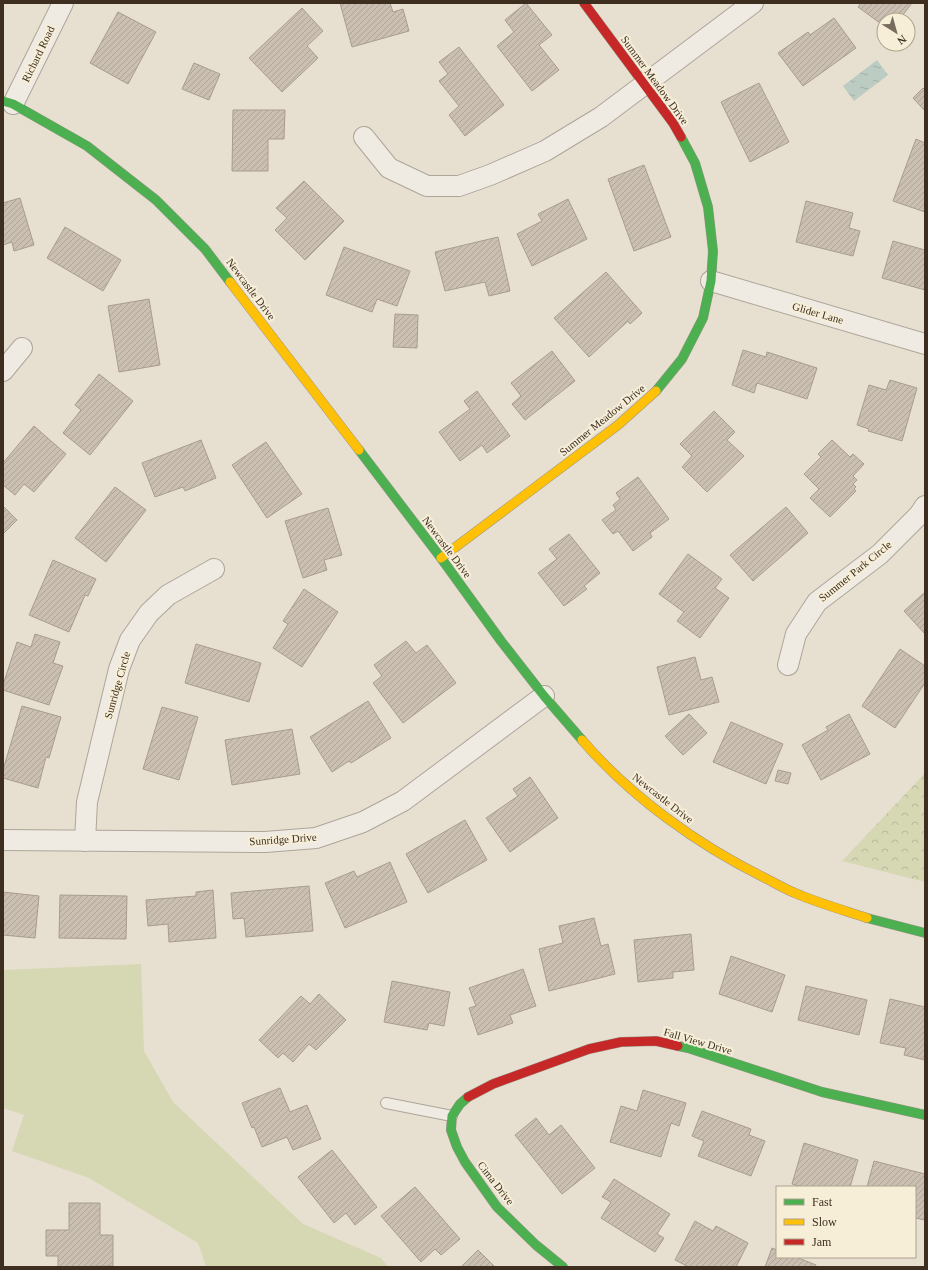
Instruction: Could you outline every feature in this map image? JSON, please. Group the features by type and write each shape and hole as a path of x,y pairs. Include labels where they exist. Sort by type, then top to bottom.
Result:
{"street":[{"name":"Richard Road","path":"8,102 63,3"},
{"name":"Summer Meadow Drive","path":"441,558 618,425 653,395 682,359 703,318 711,281 713,251 708,207 694,163 673,123 584,3"},
{"path":"364,137 389,168 427,186 459,186 490,175 545,151 601,117 753,3"},
{"name":"Newcastle Drive","path":"8,102 87,146 156,200 205,249 441,558 501,641 544,696 597,758 645,802 698,840 745,868 795,893 873,920 925,932"},
{"name":"Glider Lane","path":"711,281 925,344"},
{"path":"3,371 22,348"},
{"name":"Summer Park Circle","path":"788,665 796,634 817,602 880,554 919,515 925,506"},
{"name":"Sunridge Circle","path":"85,841 87,802 119,669 130,640 149,613 168,595 214,569"},
{"name":"Sunridge Drive","path":"3,840 265,842 316,838 363,822 403,801 544,696"},
{"name":"Fall View Drive","path":"452,1116 460,1104 470,1095 493,1084 589,1049 621,1042 656,1041 688,1048 822,1092 925,1115"},
{"name":"Cima Drive","path":"452,1116 451,1130 456,1148 497,1208 536,1245 563,1267"}],"lane":[{"path":"386,1103 452,1116"}],"green space":[{"path":"925,773 925,882 842,861"},
{"path":"141,964 144,1051 173,1102 303,1224 381,1258 388,1267 206,1267 198,1243 89,1178 12,1151 24,1115 3,1108 3,970"}],"water":[{"path":"877,60 888,75 854,101 843,86"}],"building":[{"path":"340,3 390,3 393,12 403,9 409,31 352,47"},
{"path":"526,3 552,35 539,45 559,70 532,91 497,46 514,32 505,20"},
{"path":"861,3 912,3 905,12 876,12 876,20 858,7"},
{"path":"302,8 323,31 307,46 318,58 282,92 249,58"},
{"path":"118,12 156,32 128,84 90,63"},
{"path":"834,18 856,48 803,86 778,53 808,32 810,35"},
{"path":"459,47 504,105 465,136 449,115 459,106 439,81 448,74 439,62"},
{"path":"194,63 220,74 209,100 182,89"},
{"path":"759,83 789,142 750,162 721,102"},
{"path":"923,88 925,90 925,111 913,98"},
{"path":"233,110 285,110 284,139 268,139 268,171 232,171"},
{"path":"916,139 925,143 925,212 893,201"},
{"path":"644,165 671,237 634,251 608,179"},
{"path":"304,181 344,221 305,260 275,230 287,218 276,208"},
{"path":"20,198 34,245 14,251 12,242 3,245 3,203"},
{"path":"568,199 587,239 532,266 517,234 542,221 538,214"},
{"path":"806,201 853,213 849,228 860,231 853,256 796,242"},
{"path":"65,227 121,260 103,291 47,258"},
{"path":"498,237 510,291 489,296 485,282 445,291 435,252"},
{"path":"893,241 925,250 925,290 882,278"},
{"path":"344,247 410,271 397,306 377,299 372,312 326,295"},
{"path":"606,272 642,313 630,324 628,321 589,357 554,318"},
{"path":"149,299 160,365 119,372 108,306"},
{"path":"395,314 418,315 417,348 393,347"},
{"path":"743,350 766,357 767,352 817,368 807,399 757,383 754,393 732,385"},
{"path":"552,351 575,381 525,420 512,404 521,396 511,383"},
{"path":"99,374 133,401 90,455 63,433 81,410 75,405"},
{"path":"890,380 917,388 902,441 868,431 869,429 857,425 869,385 886,390"},
{"path":"477,391 510,436 487,453 482,445 460,461 439,432 470,409 464,401"},
{"path":"714,411 735,432 727,440 744,456 707,492 682,467 692,456 680,444"},
{"path":"34,426 66,454 34,492 24,484 15,495 3,485 3,463"},
{"path":"201,440 216,478 185,491 183,487 155,497 142,463"},
{"path":"832,440 850,457 853,454 864,464 853,476 857,480 853,484 856,487 854,489 856,491 830,517 810,498 819,489 804,474 821,457 818,454"},
{"path":"266,442 302,494 267,518 232,465"},
{"path":"638,477 669,519 650,533 652,537 633,551 618,531 613,534 602,520 616,510 613,505 620,499 616,493"},
{"path":"115,487 146,510 106,562 75,538"},
{"path":"3,506 17,520 3,534"},
{"path":"786,507 808,533 753,581 730,555"},
{"path":"328,508 342,555 324,560 327,570 303,578 285,521"},
{"path":"569,534 600,573 584,586 587,589 564,606 538,573 557,559 549,549"},
{"path":"688,554 722,579 715,588 729,598 700,638 677,621 684,612 659,594"},
{"path":"53,560 96,579 88,596 85,595 69,632 29,615"},
{"path":"304,589 338,612 302,667 273,648 288,624 283,621"},
{"path":"925,592 925,634 904,611"},
{"path":"35,634 60,642 53,663 63,666 49,705 3,690 3,685 17,642 31,647"},
{"path":"406,641 416,653 427,645 456,683 403,723 373,683 382,676 374,665"},
{"path":"196,644 261,663 249,702 185,683"},
{"path":"900,649 925,666 925,683 895,728 862,706"},
{"path":"695,657 701,680 712,677 719,702 669,715 657,667"},
{"path":"368,701 391,738 351,763 349,761 332,772 310,737"},
{"path":"22,706 61,717 49,758 46,757 38,788 3,778 3,770"},
{"path":"162,707 198,717 179,780 143,769"},
{"path":"689,714 707,733 683,755 665,736"},
{"path":"849,714 870,754 821,780 802,745 828,730 826,727"},
{"path":"731,722 783,744 766,784 713,762"},
{"path":"292,729 300,774 232,785 225,740"},
{"path":"778,770 791,773 788,784 775,781"},
{"path":"530,777 558,818 510,852 486,818 518,796 513,789"},
{"path":"465,820 487,860 428,893 406,854"},
{"path":"390,862 407,902 345,928 325,883 354,871 357,877"},
{"path":"309,886 313,931 246,937 244,918 233,919 231,893"},
{"path":"213,890 216,938 169,942 168,924 148,926 146,900 196,896 196,892"},
{"path":"3,892 39,896 35,938 3,935"},
{"path":"60,895 127,896 126,939 59,938"},
{"path":"594,918 601,946 608,944 615,974 549,991 539,949 563,943 559,926"},
{"path":"691,934 694,970 673,972 673,978 638,982 634,940"},
{"path":"731,956 785,975 772,1012 719,994"},
{"path":"523,969 536,1006 510,1015 513,1023 478,1035 469,1008 476,1006 469,988"},
{"path":"392,981 450,992 444,1026 429,1023 427,1030 384,1022"},
{"path":"806,986 867,1000 859,1035 798,1020"},
{"path":"319,994 346,1020 316,1050 309,1044 293,1062 283,1053 278,1058 259,1040 301,996 310,1004"},
{"path":"890,999 925,1007 925,1060 904,1055 906,1048 880,1043"},
{"path":"280,1088 290,1112 307,1105 321,1139 293,1150 287,1137 262,1147 254,1127 252,1128 242,1103"},
{"path":"643,1090 686,1103 679,1126 671,1123 661,1157 610,1142 621,1106 637,1111"},
{"path":"702,1111 751,1129 749,1135 765,1141 751,1176 698,1156 704,1141 692,1136"},
{"path":"536,1118 549,1135 561,1125 595,1168 562,1194 515,1135"},
{"path":"804,1143 858,1160 850,1186 799,1186 792,1184"},
{"path":"332,1150 377,1207 355,1225 346,1213 334,1223 298,1177"},
{"path":"874,1161 925,1174 925,1220 916,1218 916,1186 867,1186"},
{"path":"614,1179 670,1214 657,1234 664,1238 655,1252 601,1218 611,1202 602,1197"},
{"path":"415,1187 460,1239 441,1255 435,1249 421,1262 381,1216"},
{"path":"69,1203 100,1203 100,1235 113,1235 113,1266 58,1267 58,1256 46,1256 46,1230 69,1230"},
{"path":"695,1221 713,1231 716,1226 748,1243 736,1267 689,1267 675,1260"},
{"path":"772,1248 776,1250 776,1258 798,1258 816,1265 815,1267 765,1267"},
{"path":"478,1250 495,1267 461,1267"}],"traffic: fast":[{"path":"3,101 13,104 87,146 156,200 205,249 230,282"},
{"path":"656,391 682,359 703,318 711,281 713,251 708,207 695,163 681,137"},
{"path":"359,450 441,558 501,641 544,696 582,740"},
{"path":"867,918 925,933"},
{"path":"678,1046 822,1092 925,1115"},
{"path":"468,1097 460,1104 452,1116 451,1130 457,1147 465,1162 497,1207 536,1245 563,1267"}],"traffic: slow":[{"path":"230,282 359,450"},
{"path":"441,558 618,425 656,391"},
{"path":"582,740 601,761 644,800 667,818 715,851 804,897 867,918"}],"traffic: jam":[{"path":"584,3 673,123 681,137"},
{"path":"468,1097 493,1084 589,1049 621,1042 656,1041 678,1046"}]}
